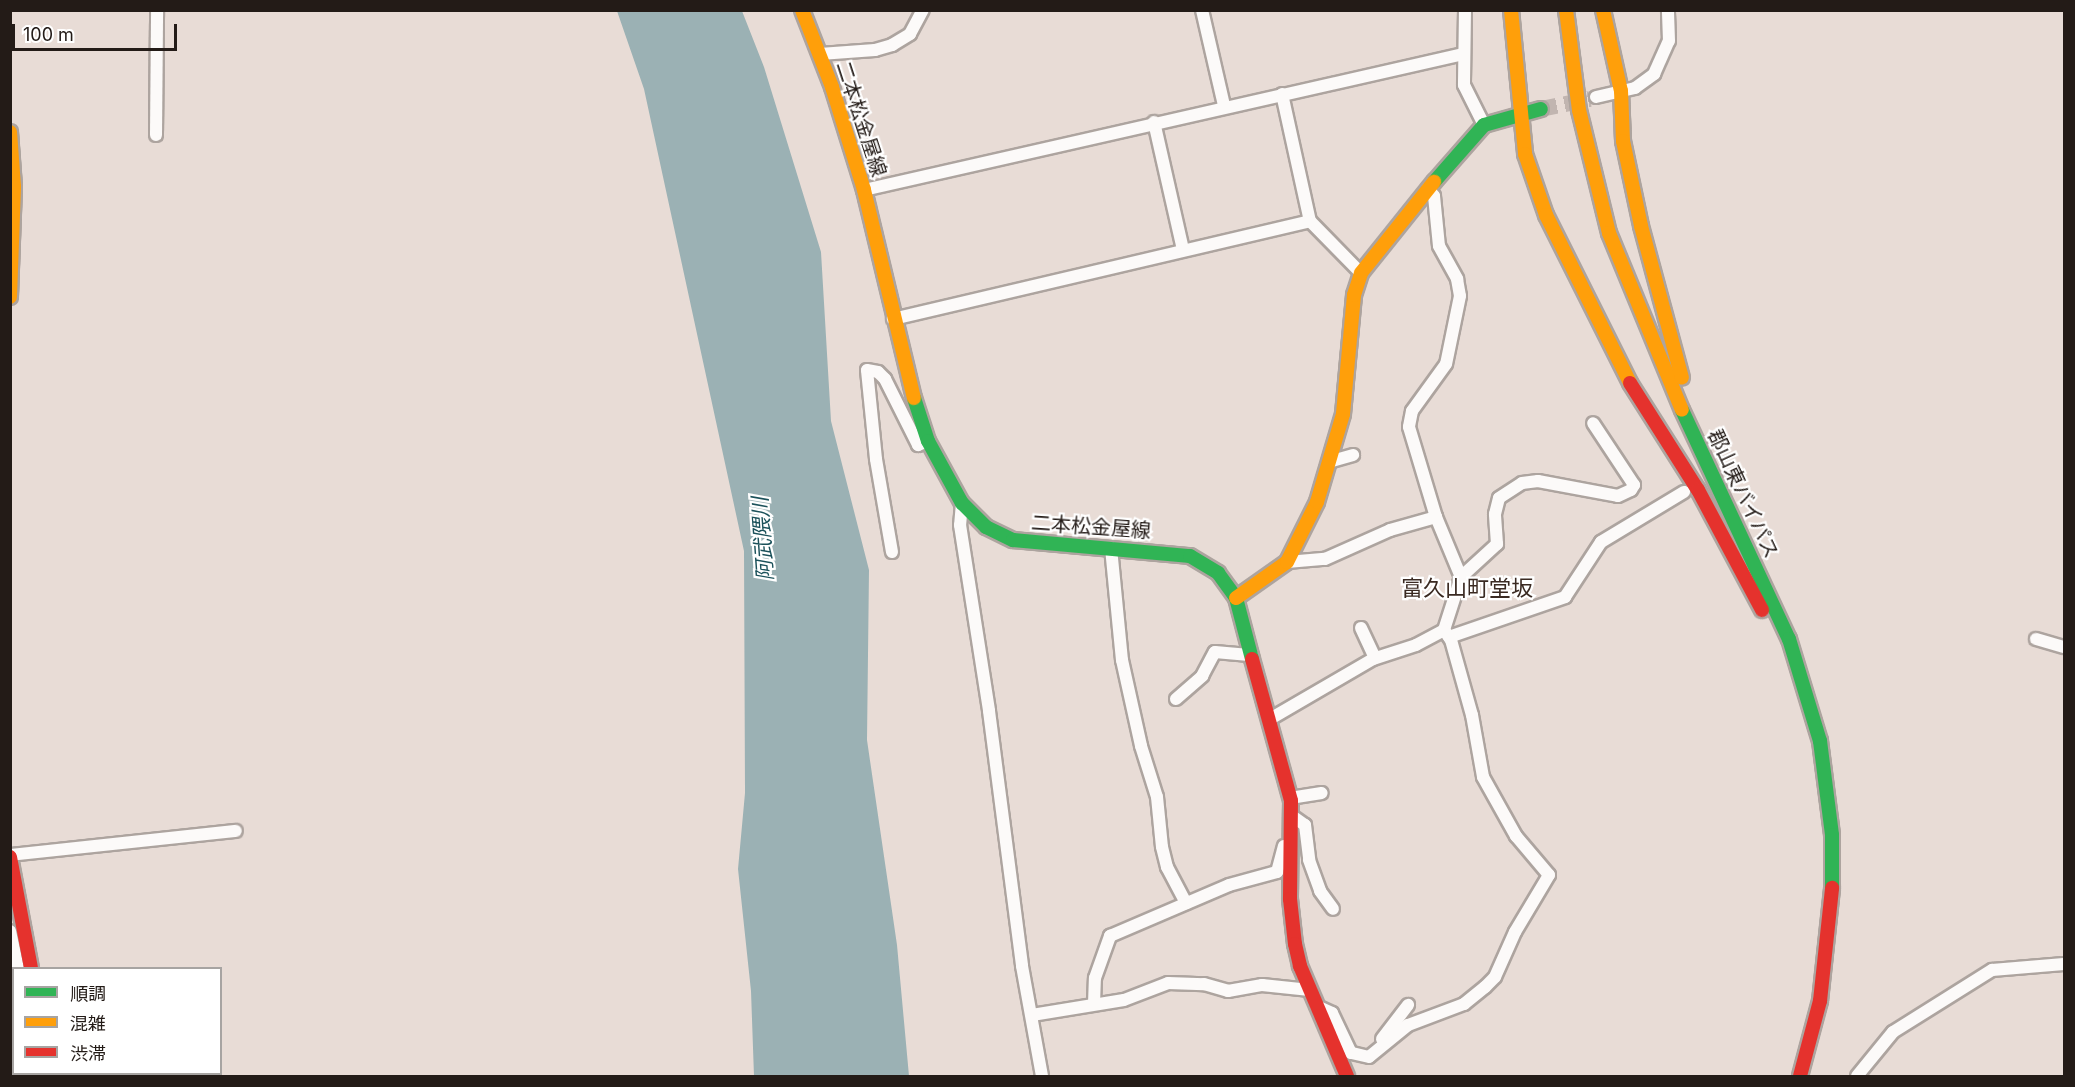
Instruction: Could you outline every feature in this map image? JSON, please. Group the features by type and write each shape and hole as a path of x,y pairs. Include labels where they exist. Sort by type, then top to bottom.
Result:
{"main road":[{"name":"二本松金屋線","path":"802,10 820,54 864,190 893,319 928,441 962,503 986,527 1013,540 1190,556 1218,573 1236,598 1290,798 1292,816 1291,922 1300,966 1347,1077"},
{"path":"1511,10 1518,113 1525,154 1546,214 1613,350 1668,448 1698,490 1770,625 1802,674"},
{"name":"郡山東バイパス","path":"1566,10 1579,110 1609,233 1668,380 1790,639 1820,741 1832,835 1832,910 1820,1001 1800,1077"},
{"path":"1604,10 1621,91 1623,141 1672,354 1769,572 1790,639"},
{"path":"1236,598 1287,562 1317,502 1332,461 1343,414 1354,295 1361,273 1461,145 1484,125 1518,113 1541,109"},
{"path":"10,132 14,187 10,297"},
{"path":"10,856 25,921 31,967"},
{"name":"郡山東バイパス","path":"1790,1077 1820,1001"}],"street":[{"path":"156,135 157,10"},
{"path":"820,54 875,50 892,45 910,34 923,10"},
{"path":"1202,10 1224,105"},
{"path":"1465,10 1463,54 1466,92 1484,125"},
{"path":"1596,97 1645,82 1661,62 1671,32 1668,10"},
{"path":"864,190 1224,105 1463,54"},
{"path":"1282,94 1310,221 1361,273"},
{"path":"1154,122 1183,250"},
{"path":"1428,188 1434,196 1439,246 1457,279 1460,296 1446,364 1409,421 1436,517 1461,577"},
{"path":"893,319 1310,221"},
{"path":"892,552 876,459 867,370 879,372 885,379 918,445 928,441"},
{"path":"1316,1006 1329,1010 1354,1056 1370,1057 1408,1025 1464,1004 1495,977 1515,932 1549,875 1516,836 1483,777 1472,715 1446,634 1461,577 1497,544 1495,505 1499,498 1522,483 1538,482 1618,496 1631,490 1634,485 1593,423"},
{"path":"1332,461 1353,455"},
{"path":"1270,719 1375,658 1565,597 1601,542 1684,492"},
{"path":"962,503 960,525 989,711 1022,966 1042,1077"},
{"path":"1287,562 1324,559 1390,530 1436,517"},
{"path":"1111,548 1122,660 1141,746 1157,797 1162,847 1167,867 1186,903"},
{"path":"1361,628 1375,658"},
{"path":"2036,639 2064,647"},
{"path":"1176,699 1205,672 1215,652 1252,655"},
{"path":"1290,798 1322,794"},
{"path":"1292,816 1305,825 1309,860 1320,891 1333,909"},
{"path":"10,856 236,831"},
{"path":"1094,1004 1095,978 1110,936 1229,885 1277,872 1285,843 1292,833"},
{"path":"10,931 18,967"},
{"path":"1857,1077 1893,1032 1992,970 2064,964"},
{"path":"1032,1015 1124,1000 1168,983 1204,984 1228,991 1262,985 1310,990"},
{"path":"1378,1049 1387,1031 1406,1014 1408,1005"}],"water":[{"name":"阿武隈川","path":"617,11 742,11 764,67 821,252 831,421 869,570 867,740 897,945 909,1076 754,1076 751,991 738,869 745,793 744,551 644,89"}],"tunnel":[{"path":"1541,109 1590,99"}],"traffic: fast":[{"path":"1434,182 1484,125 1541,109"},
{"path":"914,398 928,441 962,503 986,527 1013,540 1190,556 1218,573 1236,598 1252,659"},
{"path":"1682,410 1789,639 1820,741 1832,835 1832,888"}],"traffic: slow":[{"path":"802,10 832,87 864,190 914,398"},
{"path":"1511,10 1525,154 1546,215 1630,383"},
{"path":"1566,10 1579,110 1609,233 1682,410"},
{"path":"1603,10 1621,91 1623,141 1641,226 1682,378"},
{"path":"10,132 14,187 10,297"},
{"path":"1236,598 1287,562 1317,502 1343,414 1354,295 1361,273 1434,182"}],"traffic: jam":[{"path":"1630,383 1698,490 1762,610"},
{"path":"1252,659 1291,801 1290,899 1300,966 1347,1076"},
{"path":"10,857 31,967"},
{"path":"1800,1076 1820,1001 1832,888"}],"district":[{"name":"富久山町堂坂","path":"1467,589"}]}
